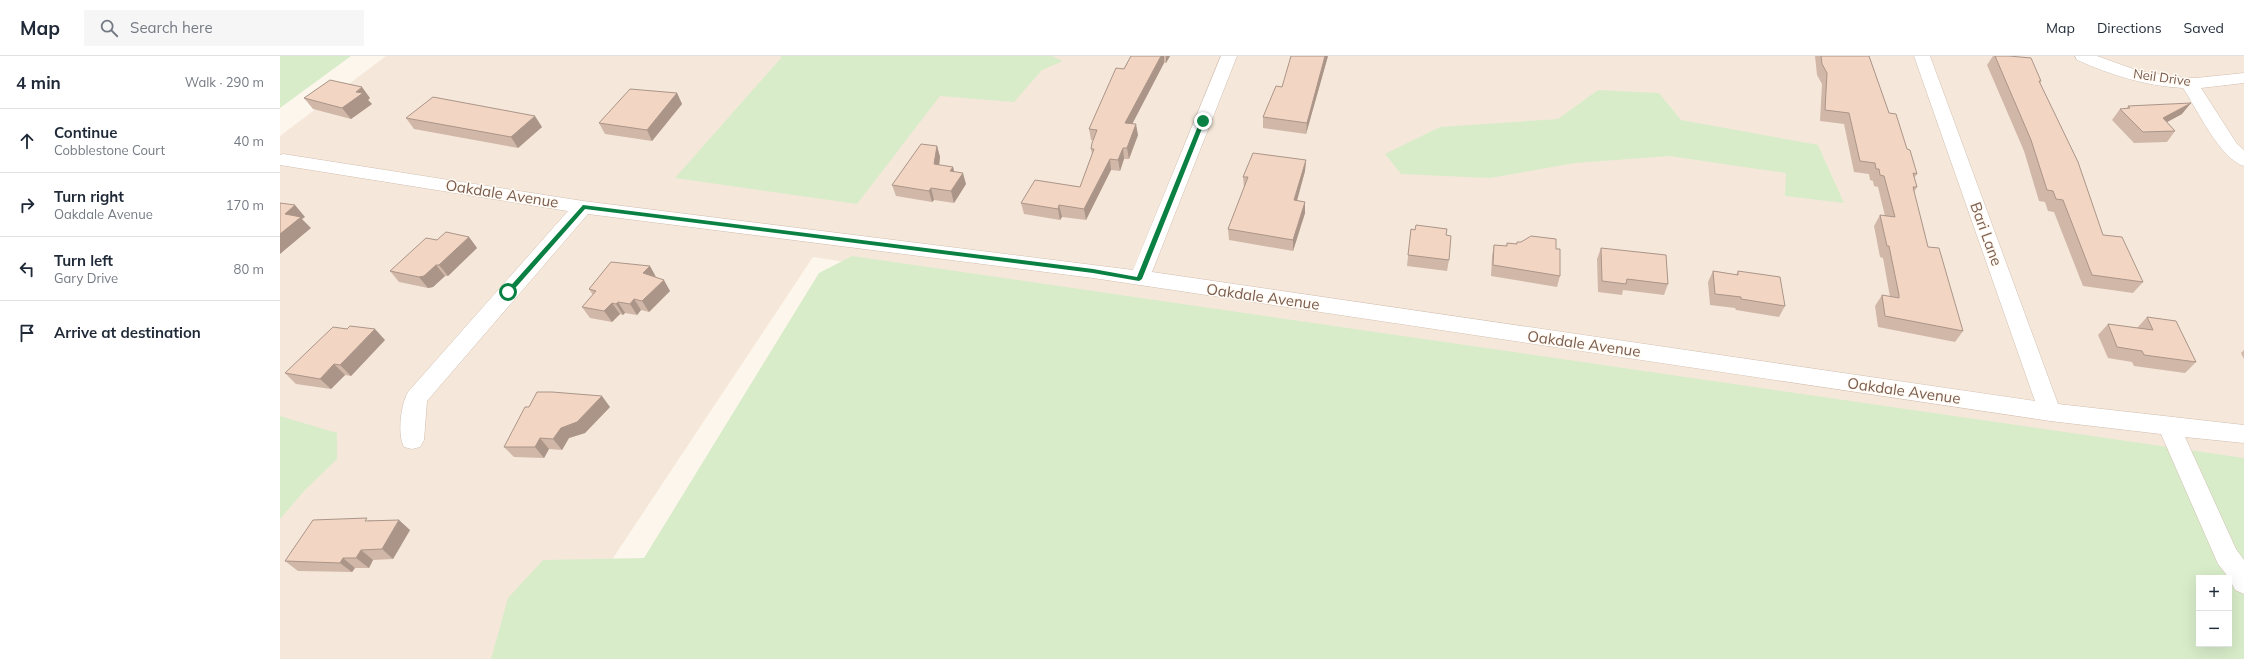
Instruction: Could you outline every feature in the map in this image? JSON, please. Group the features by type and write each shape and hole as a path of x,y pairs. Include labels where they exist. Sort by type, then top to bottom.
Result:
{"street":[{"path":"1139,279 1229,56"},
{"name":"Bari Lane","path":"1922,56 2050,412"},
{"name":"Neil Drive","path":"2083,56 2102,65 2136,76 2189,83 2244,78"},
{"path":"2189,83 2230,148 2244,160"},
{"name":"Oakdale Avenue","path":"283,160 583,207 1093,271 1139,279 2050,412 2244,434"},
{"path":"412,440 416,398 583,207"},
{"path":"2169,426 2227,556 2244,582"}],"shaded area":[{"path":"386,56 2244,56 2244,473 813,257 546,659 280,659 280,136"}],"green space":[{"path":"280,56 351,56 280,108"},
{"path":"779,56 1052,56 1063,61 1042,70 1014,102 940,96 857,204 675,178 782,57"},
{"path":"1598,90 1659,93 1681,120 1818,145 1844,203 1785,196 1786,173 1669,156 1575,163 1490,178 1401,174 1385,154 1440,127 1558,119"},
{"path":"852,256 2244,458 2244,659 491,659 508,598 543,560 644,558 819,273"},
{"path":"280,416 337,433 337,459 305,490 280,519"}],"building":[{"path":"1131,56 1161,56 1125,123 1136,124 1127,148 1123,148 1118,160 1110,159 1084,209 1059,205 1058,209 1021,203 1035,180 1080,187 1094,149 1091,149 1097,130 1089,129 1116,68 1124,69"},
{"path":"1291,56 1325,56 1307,123 1263,117 1276,86 1282,87"},
{"path":"1821,56 1869,56 1889,113 1896,114 1907,149 1910,150 1917,174 1913,173 1917,187 1913,187 1928,247 1939,248 1963,331 1885,316 1882,295 1899,298 1899,295 1889,246 1887,246 1880,215 1895,217 1884,176 1880,175 1879,169 1876,169 1875,163 1860,161 1849,113 1825,110 1827,73 1822,64"},
{"path":"1995,56 2031,58 2041,81 2039,81 2078,162 2103,235 2122,237 2143,282 2092,275 2063,200 2056,199 2053,191 2047,190 2031,140"},
{"path":"330,80 362,87 356,92 363,93 342,108 304,98"},
{"path":"630,89 677,93 647,130 599,123"},
{"path":"433,97 535,116 511,137 406,118"},
{"path":"2191,103 2163,118 2175,131 2143,132 2120,109 2130,108 2128,106"},
{"path":"921,144 937,146 934,164 953,167 950,171 963,173 951,191 931,188 929,191 892,185"},
{"path":"1253,153 1306,160 1294,200 1305,202 1293,240 1228,229 1248,177 1243,177"},
{"path":"280,203 295,205 285,214 301,217 280,234"},
{"path":"1416,225 1447,229 1446,235 1451,236 1449,260 1408,255 1411,229 1415,230"},
{"path":"446,232 469,237 439,265 436,265 424,276 419,277 390,271 426,238 437,240"},
{"path":"1531,236 1556,239 1556,249 1560,249 1560,276 1493,265 1494,245 1507,246 1507,243 1517,244 1517,242 1521,242"},
{"path":"1601,248 1666,255 1668,284 1627,279 1626,284 1602,281"},
{"path":"611,262 650,266 643,273 664,280 642,301 634,299 630,304 618,302 616,304 612,303 604,311 582,307 596,291 589,289"},
{"path":"1713,271 1738,275 1738,271 1780,277 1785,306 1741,299 1741,297 1715,294"},
{"path":"2147,317 2176,321 2196,362 2144,355 2142,351 2117,347 2108,324 2153,330"},
{"path":"350,326 375,329 340,365 334,364 320,379 285,373 333,327 347,329"},
{"path":"537,392 602,396 577,422 561,428 553,439 540,438 535,447 504,447 525,407 529,407"},
{"path":"367,518 365,521 399,520 382,549 361,550 356,558 343,558 340,563 285,561 313,520"}],"route":[{"path":"508,292 583,207 1093,271 1139,279 1203,121"}]}
